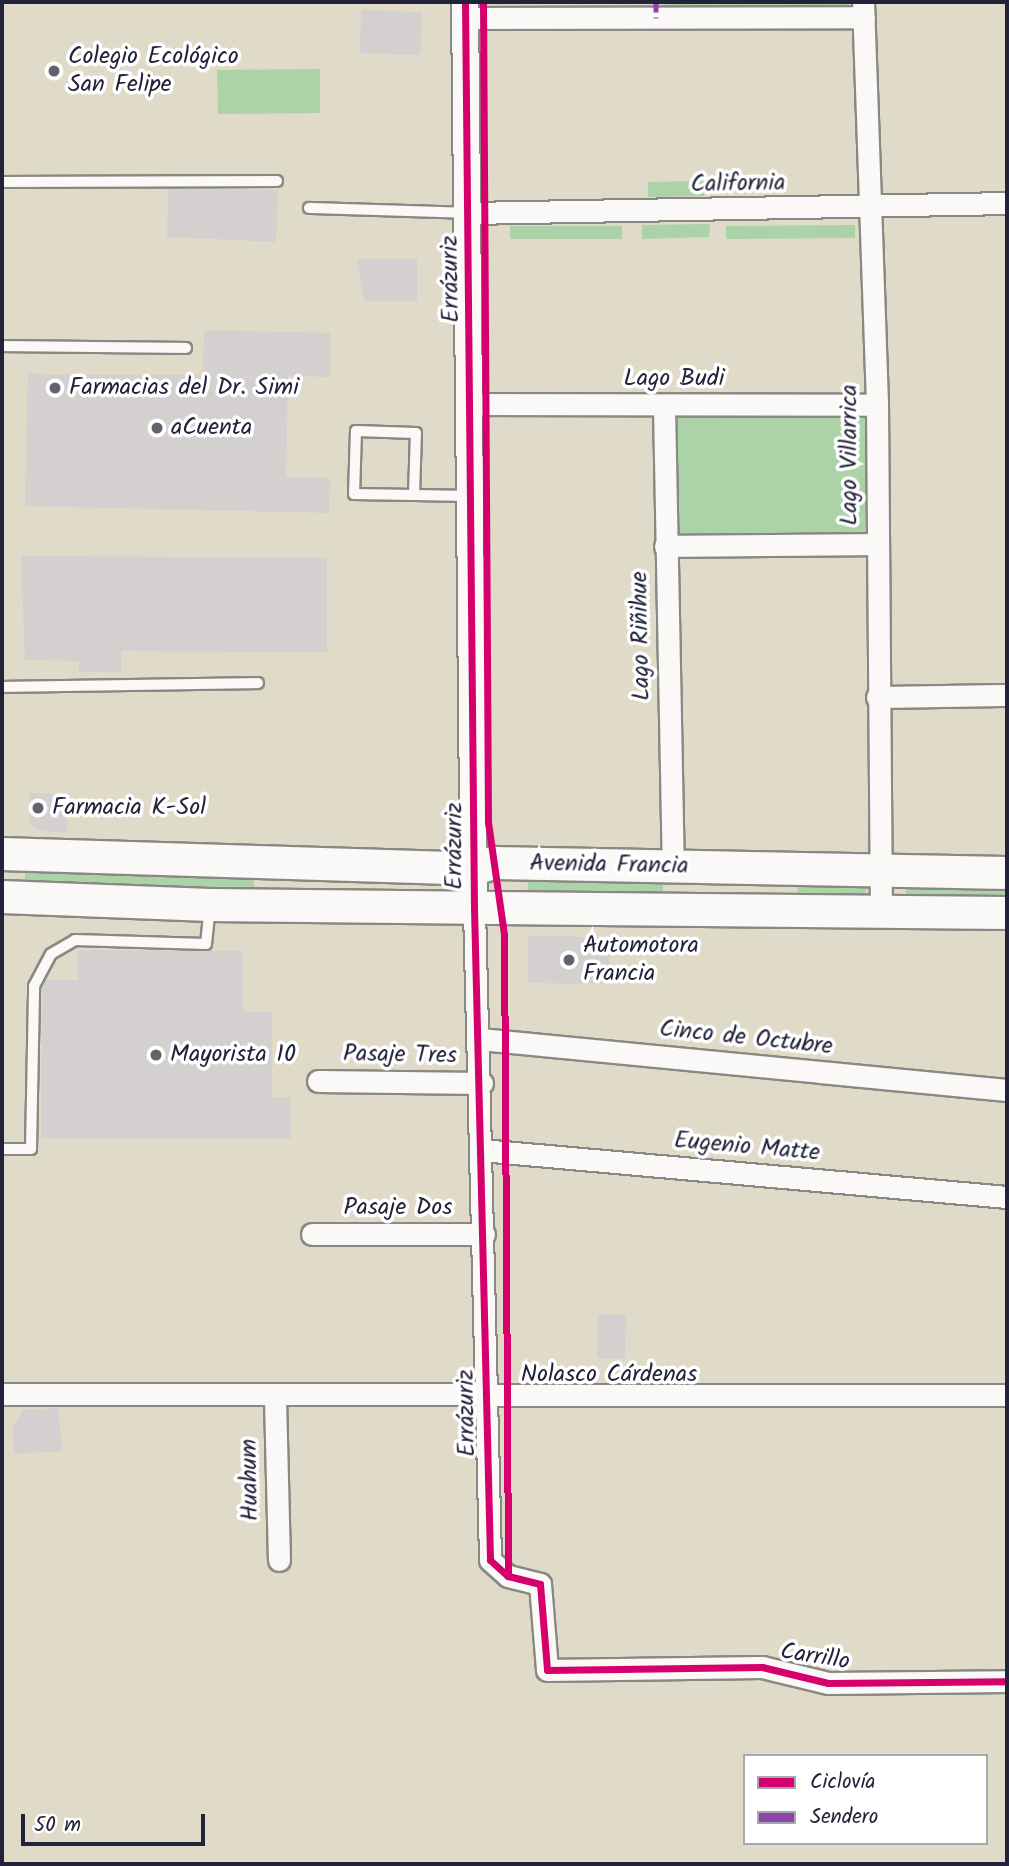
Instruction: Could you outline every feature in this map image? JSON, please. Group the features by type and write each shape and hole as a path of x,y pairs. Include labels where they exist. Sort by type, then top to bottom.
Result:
{"main road":[{"name":"Avenida Francia","path":"2,854 474,869 494,863 673,865 762,871 1007,873"},
{"path":"259,904 266,875 283,864"},
{"path":"660,905 740,887 762,871"},
{"name":"Avenida Francia","path":"2,897 210,905 474,908 660,905 1007,913"}],"street":[{"path":"465,10 863,9"},
{"name":"Lago Villarrica","path":"863,9 877,405 877,697 881,909"},
{"name":"Errázuriz","path":"465,10 472,404 474,908 482,1083 485,1394 490,1560 508,1576 540,1584 541,1657"},
{"name":"California","path":"469,213 872,208 1007,203"},
{"name":"Lago Budi","path":"472,404 877,405"},
{"name":"Lago Riñihue","path":"664,406 673,865"},
{"path":"665,546 876,544"},
{"path":"877,697 1007,695"},
{"name":"Cinco de Octubre","path":"480,1039 1007,1090"},
{"name":"Pasaje Tres","path":"318,1081 482,1083"},
{"name":"Eugenio Matte","path":"481,1150 1007,1197"},
{"name":"Pasaje Dos","path":"312,1234 484,1234"},
{"name":"Nolasco Cárdenas","path":"2,1394 275,1398 485,1394 1007,1395"},
{"name":"Huahum","path":"275,1398 279,1560"},
{"name":"Carrillo","path":"541,1657 547,1670 762,1667 828,1683 1007,1681"}],"lane":[{"path":"2,182 277,181"},
{"path":"309,208 469,213"},
{"path":"2,346 186,348"},
{"path":"414,495 416,433 356,431 354,494 472,496"},
{"path":"2,687 258,683"},
{"path":"2,1149 31,1149 34,986 51,954 75,940 206,944 210,905"}],"green space":[{"path":"665,2 851,2 842,12 665,12"},
{"path":"320,69 320,113 218,114 217,70"},
{"path":"703,181 704,196 648,197 648,182"},
{"path":"710,224 709,237 642,239 642,225"},
{"path":"855,225 855,238 726,239 726,226"},
{"path":"510,226 622,226 622,239 510,239"},
{"path":"671,413 869,413 868,535 670,536"},
{"path":"25,872 254,877 254,891 25,885"},
{"path":"528,881 663,881 663,895 528,895"},
{"path":"798,883 866,885 866,898 797,898"},
{"path":"913,885 1007,886 1007,901 907,898 905,891"}],"building":[{"path":"361,10 422,12 420,55 360,53"},
{"path":"168,189 278,190 276,242 167,237"},
{"path":"357,259 417,259 417,301 364,301"},
{"name":"aCuenta","path":"204,330 330,333 330,377 288,376 286,477 330,478 329,513 25,506 28,374 203,375"},
{"path":"21,556 327,558 327,652 121,651 121,672 79,672 79,661 25,660"},
{"path":"30,793 68,795 67,832 39,831 29,822"},
{"name":"Automotora Francia","path":"528,936 610,937 609,984 528,983"},
{"name":"Mayorista 10","path":"78,950 243,951 243,1012 272,1012 272,1097 290,1097 291,1138 41,1138 42,988 46,980 78,980"},
{"path":"598,1314 626,1315 625,1359 597,1358"},
{"path":"58,1408 62,1451 14,1454 12,1428 23,1410"}],"marked path":[{"path":"656,2 656,18"}],"cycle path":[{"path":"465,2 474,908 490,1560 508,1576 540,1584 547,1670 762,1667 828,1683 1007,1681"},
{"path":"483,2 488,822 504,934 508,1576"}],"place":[{"name":"Colegio Ecológico San Felipe","path":"54,71"},
{"name":"Farmacias del Dr. Simi","path":"55,388"},
{"name":"aCuenta","path":"157,428"},
{"name":"Farmacia K-Sol","path":"38,808"},
{"name":"Automotora Francia","path":"569,960"},
{"name":"Mayorista 10","path":"156,1055"}]}
